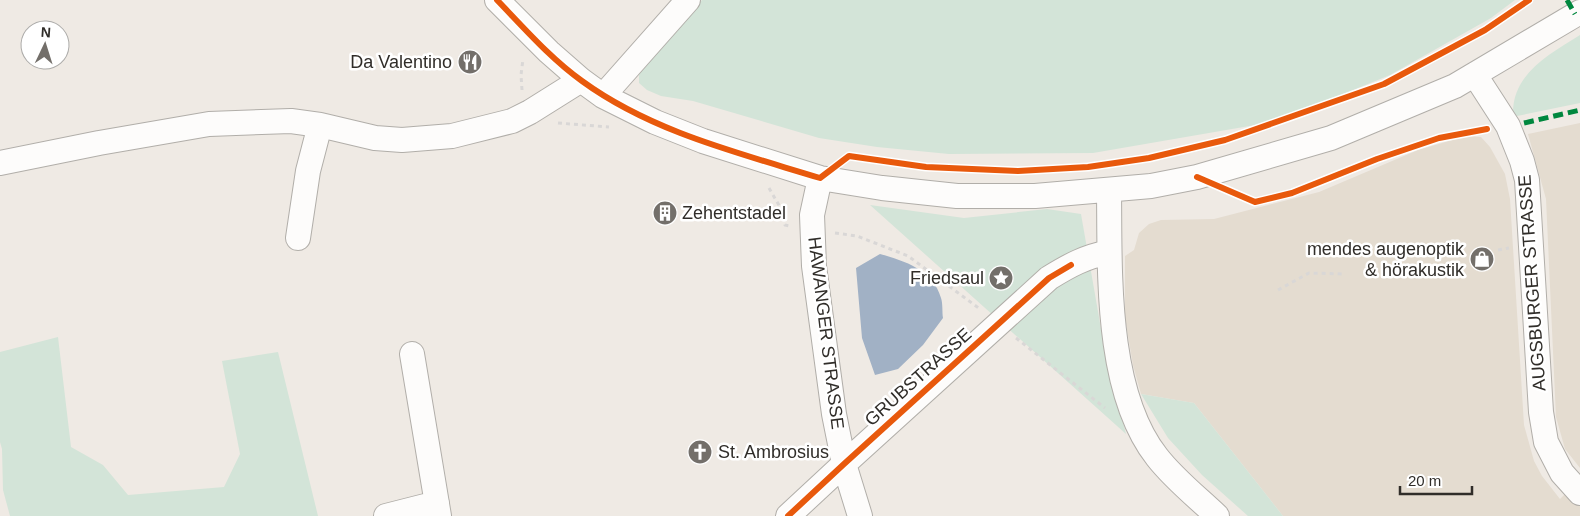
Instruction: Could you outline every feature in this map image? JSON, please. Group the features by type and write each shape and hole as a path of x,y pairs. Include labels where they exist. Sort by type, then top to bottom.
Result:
{"street":[{"path":"497,0 549,52 581,80 603,96 655,122 702,141 820,178 882,188 957,196 1035,196 1151,186 1197,177 1331,138 1455,86 1578,12"},
{"path":"603,96 688,0"},
{"name":"AUGSBURGER STRASSE","path":"1475,75 1508,126 1522,161 1527,180 1542,419 1546,442 1562,473 1580,493"},
{"path":"0,164 99,143 209,124 292,122 320,125 375,138 402,140 452,136 512,121 581,80"},
{"path":"298,238 308,171 320,125"},
{"name":"HAWANGER STRASSE","path":"820,178 812,215 814,266 834,414 844,464 860,516"},
{"path":"1109,191 1110,252 1116,348 1129,402 1142,432 1157,457 1178,480 1217,516"},
{"name":"GRUBSTRASSE","path":"788,516 1049,278 1088,257 1110,252"},
{"path":"386,516 438,510 412,354"}],"path":[{"path":"769,187 780,207 784,225 813,230"},
{"path":"1278,290 1309,273 1345,274"}],"shaded area":[{"path":"1580,123 1580,468 1565,449 1556,417 1546,199 1528,134"},
{"path":"1466,136 1481,137 1490,147 1505,174 1510,199 1524,425 1534,461 1542,476 1560,499 1567,492 1580,503 1580,516 1283,516 1194,403 1141,394 1133,365 1125,318 1125,256 1134,250 1139,233 1149,224 1161,220 1214,219 1319,192 1418,150"}],"green space":[{"path":"702,0 1515,0 1491,18 1390,75 1304,110 1261,124 1093,153 949,154 877,147 819,138 693,101 661,96 647,90 639,83 639,75 645,63"},
{"path":"1580,35 1580,103 1517,116 1513,113 1519,87 1526,76 1546,57"},
{"path":"870,205 964,218 1047,209 1081,214 1104,346 1126,434"},
{"path":"58,337 71,447 103,465 128,495 224,487 240,454 222,361 278,352 318,516 10,516 3,490 2,449 0,442 0,352"},
{"path":"1141,394 1194,403 1283,516 1248,516 1202,475 1168,438"}],"water":[{"path":"880,254 917,268 932,280 941,298 943,318 923,345 898,369 875,375 862,338 856,268"}],"marked path":[{"path":"1567,0 1575,14"},
{"path":"1524,123 1580,110"}],"cycle path":[{"path":"497,0 559,63 609,99 667,128 728,150 820,178 849,156 926,167 1018,171 1088,167 1149,158 1225,140 1384,84 1485,30 1529,0"},
{"path":"1197,177 1255,202 1292,193 1377,159 1439,138 1487,129"},
{"path":"788,516 1049,278 1071,265"}],"place":[{"name":"Da Valentino","path":"470,62"},
{"name":"Zehentstadel","path":"665,213"},
{"name":"mendes augenoptik & hörakustik","path":"1482,259"},
{"name":"Friedsaul","path":"1001,278"},
{"name":"St. Ambrosius","path":"700,452"}]}
